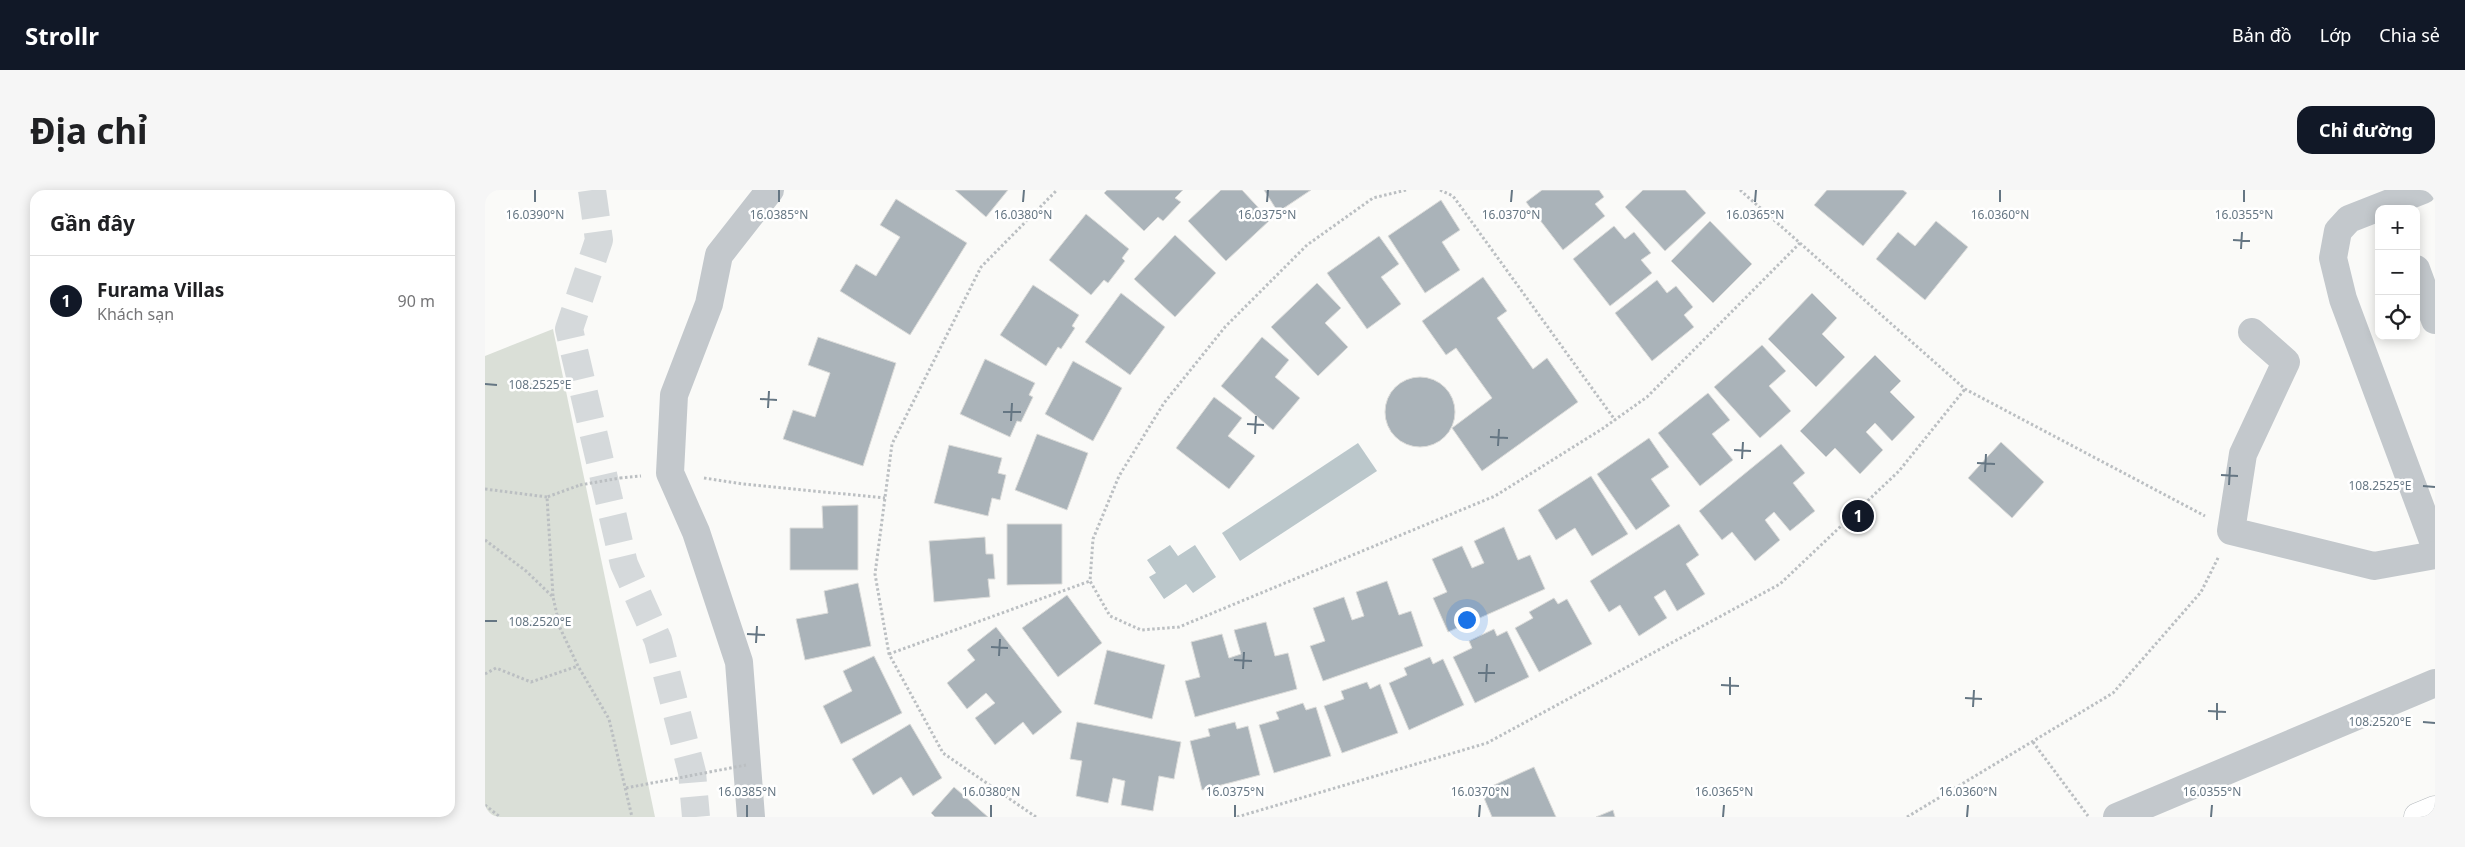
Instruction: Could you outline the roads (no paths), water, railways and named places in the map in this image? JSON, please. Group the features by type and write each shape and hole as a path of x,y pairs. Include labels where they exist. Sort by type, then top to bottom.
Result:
{"main road":[{"path":"2418,817 2435,810"}],"lane":[{"path":"751,817 739,662 695,532 670,472 674,395 709,304 719,255 770,190"},
{"path":"2394,205 2423,190"},
{"path":"2375,211 2349,219 2338,231 2333,258 2343,300 2435,546"},
{"path":"2420,280 2435,320"},
{"path":"2252,332 2286,362 2243,454 2231,531 2374,566 2435,555"},
{"path":"2117,817 2435,683"}],"tunnel":[{"path":"592,190 599,240 569,329 624,564 658,640 692,772 696,817"}],"place":[{"name":"Furama Villas","path":"1858,516"}]}
